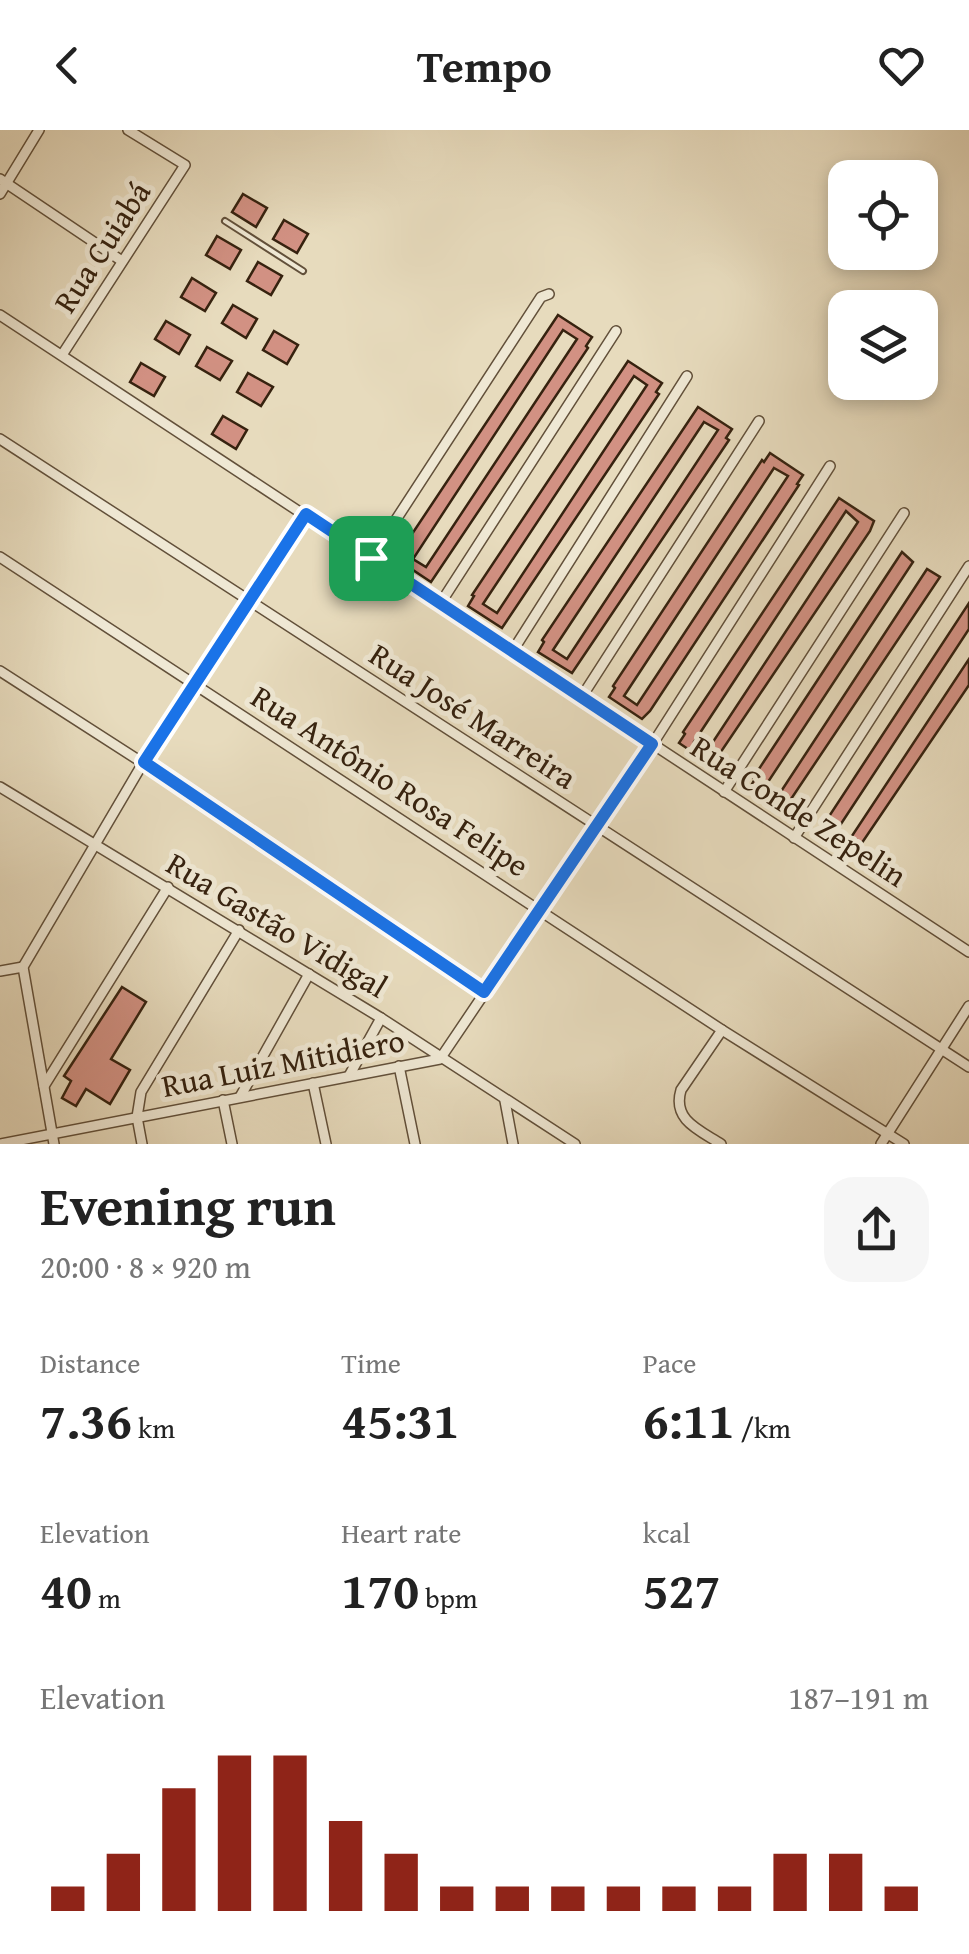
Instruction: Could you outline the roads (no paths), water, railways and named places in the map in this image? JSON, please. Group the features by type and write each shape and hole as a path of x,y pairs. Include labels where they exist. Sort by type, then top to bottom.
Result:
{"street":[{"path":"0,194 3,181 39,130"},
{"name":"Rua Cuiabá","path":"62,355 184,165 128,130"},
{"path":"3,181 122,260"},
{"path":"371,558 541,296 549,294"},
{"name":"Rua Conde Zepelin","path":"0,315 969,952"},
{"path":"440,604 616,331"},
{"path":"512,652 687,376"},
{"path":"581,698 759,421"},
{"name":"Rua José Marreira","path":"0,439 969,1067"},
{"name":"Rua Luiz Mitidiero","path":"0,1144 53,1139 136,1117 440,1059 652,744 830,466"},
{"path":"724,792 904,512"},
{"path":"53,1139 23,968 144,762 306,514"},
{"name":"Rua Antônio Rosa Felipe","path":"0,557 722,1030 904,1144"},
{"path":"794,838 969,566"},
{"path":"0,671 144,762 484,992"},
{"name":"Rua Gastão Vidigal","path":"0,787 381,1018 574,1144"},
{"path":"44,1086 168,887"},
{"path":"142,1144 136,1117 140,1092 239,930"},
{"path":"0,971 23,968"},
{"path":"240,1097 309,974"},
{"path":"881,1144 969,1006"},
{"path":"349,1076 381,1018"},
{"path":"721,1144 688,1123 678,1108 681,1090 722,1030"},
{"path":"399,1066 415,1144"},
{"path":"313,1083 326,1144"},
{"path":"223,1100 232,1144"},
{"path":"505,1101 513,1144"}],"lane":[{"path":"225,221 302,270"}]}
